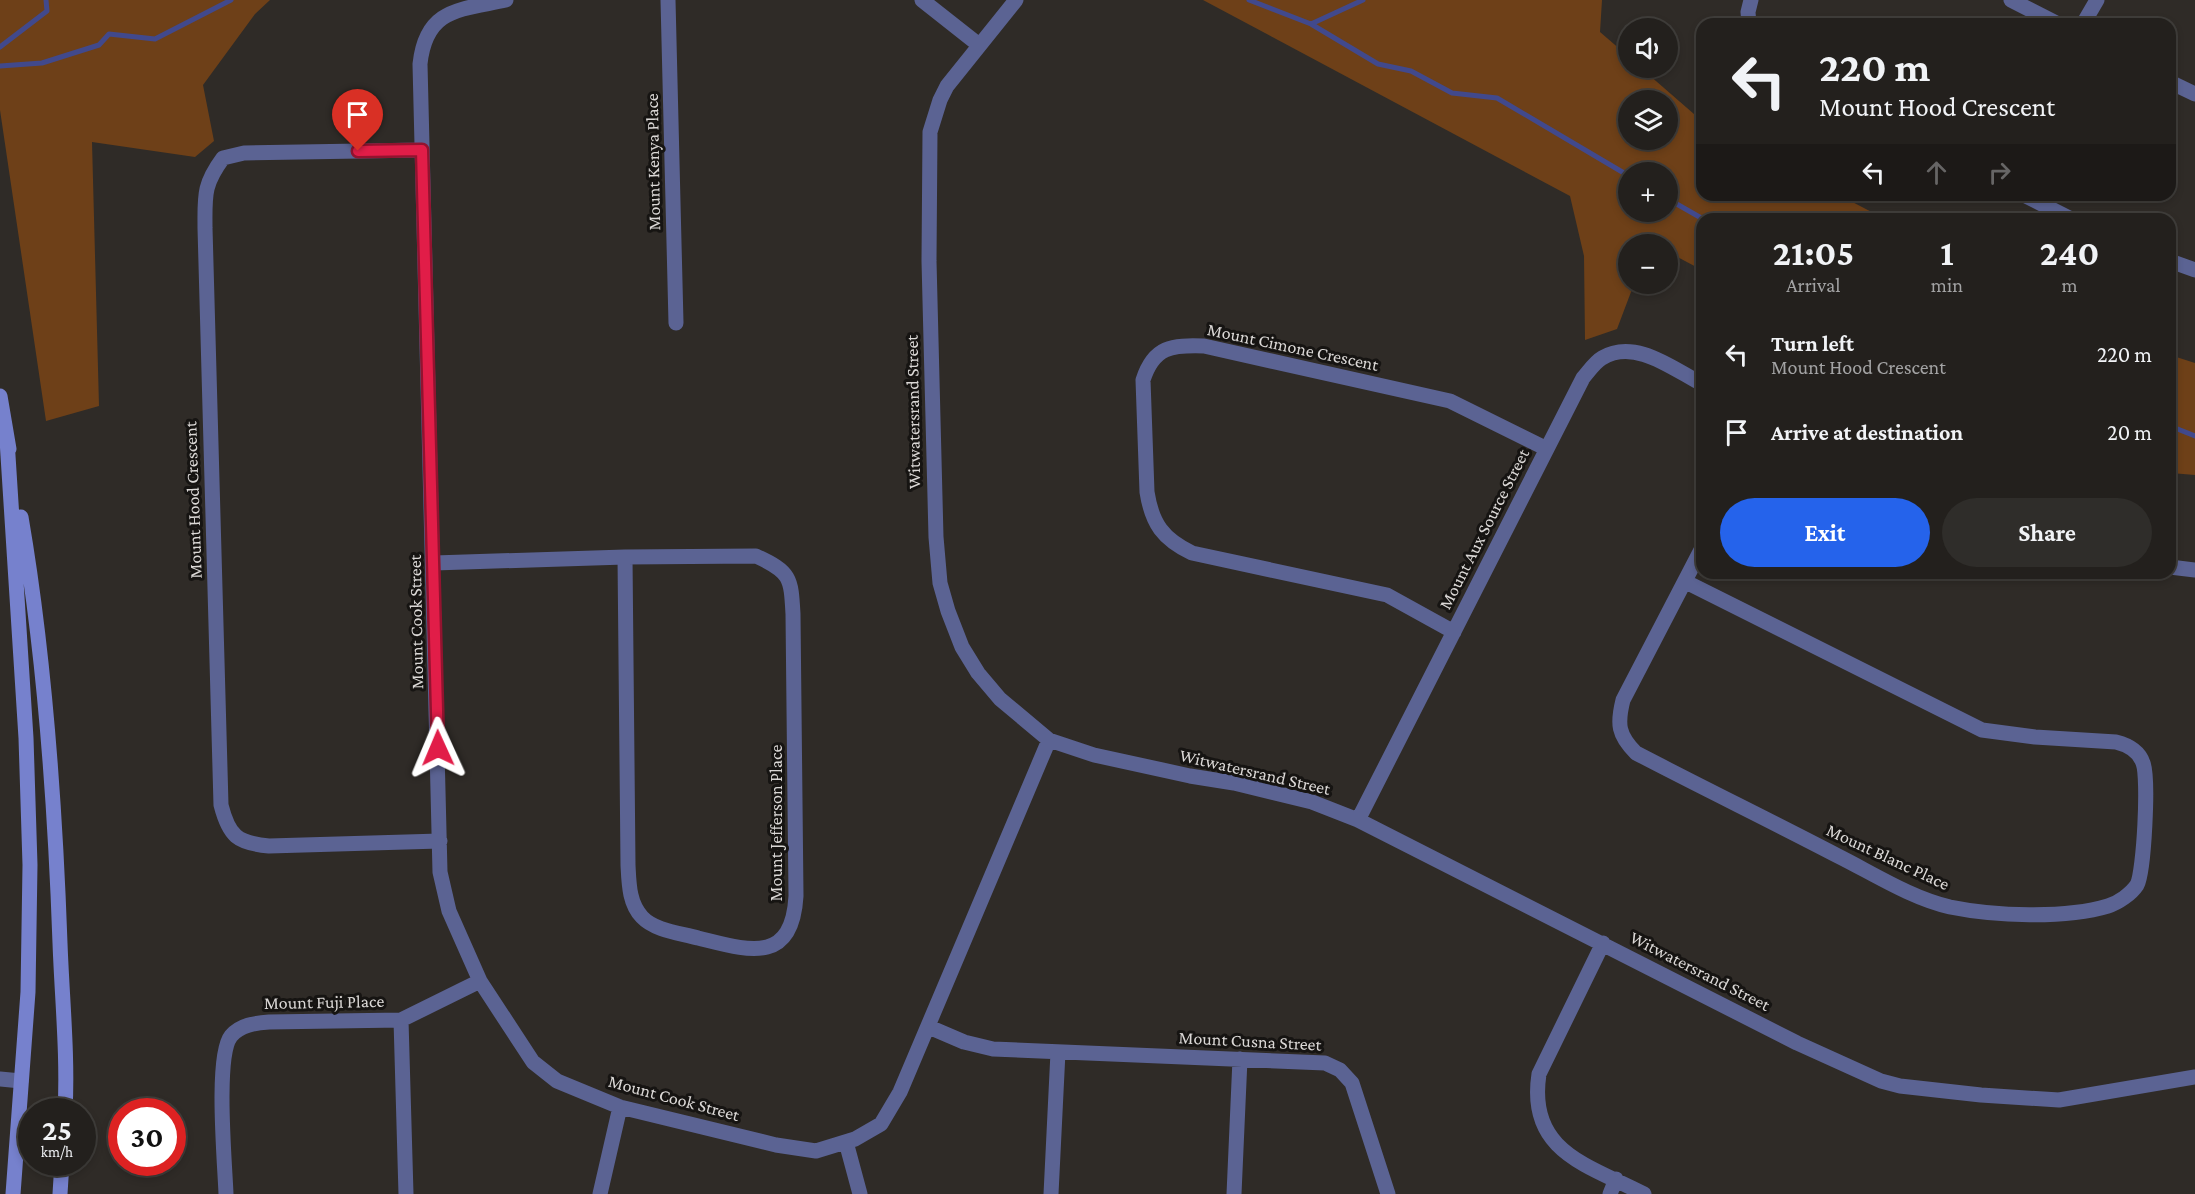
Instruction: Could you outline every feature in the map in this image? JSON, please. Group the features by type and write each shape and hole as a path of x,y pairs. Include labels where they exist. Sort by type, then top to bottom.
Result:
{"main road":[{"path":"0,396 33,592 42,668 58,898 65,1098"},
{"path":"7,440 26,738 30,865 28,992 13,1194"},
{"path":"60,1194 61,1176"}],"street":[{"name":"Mount Cook Street","path":"506,0 459,10 446,16 427,34 422,47 420,64 440,872 449,911 480,981 533,1062 557,1081 620,1107 796,1148 816,1151 855,1139 881,1124 900,1092 929,1027 1049,740"},
{"name":"Mount Kenya Place","path":"668,0 676,323"},
{"path":"922,0 979,45"},
{"name":"Witwatersrand Street","path":"1016,0 947,86 930,132 929,261 936,537 940,583 948,612 962,647 978,673 1000,699 1049,740 1094,755 1234,783 1312,802 1358,820 1797,1043 1860,1073 1899,1086 1981,1095 2060,1100 2195,1077"},
{"path":"1748,18 1751,0"},
{"path":"2011,0 2046,18"},
{"path":"2086,18 2097,0"},
{"path":"2176,85 2195,94"},
{"name":"Mount Hood Crescent","path":"422,150 244,153 223,158 209,177 205,196 205,228 221,805 225,821 232,832 246,844 268,846 440,841"},
{"path":"2036,201 2059,213"},
{"path":"2176,263 2195,270"},
{"name":"Mount Cimone Crescent","path":"1454,632 1387,595 1192,554 1179,547 1164,534 1150,510 1147,492 1143,380 1148,367 1155,356 1165,350 1176,346 1204,346 1450,401 1547,449"},
{"name":"Mount Aux Source Street","path":"1358,820 1583,378 1601,358 1624,350 1641,353 1696,381"},
{"name":"Mount Jefferson Place","path":"434,563 625,557 756,556 780,569 791,585 795,915 783,938 765,948 747,950 664,929 643,918 630,894 627,865 625,557"},
{"name":"Mount Blanc Place","path":"1686,582 1982,730 2014,735 2124,744 2137,753 2147,775 2146,809 2137,885 2120,901 2108,906 2071,912 2021,916 1951,907 1889,883 1636,753 1622,735 1619,724 1623,700 1696,561"},
{"path":"2176,568 2195,570"},
{"path":"1603,943 1539,1074 1536,1095 1539,1115 1558,1148 1576,1160 1644,1194"},
{"name":"Mount Fuji Place","path":"226,1194 223,1072 225,1049 231,1036 247,1026 269,1022 401,1020 480,981"},
{"name":"Mount Fuji Place","path":"401,1020 406,1194"},
{"name":"Mount Cusna Street","path":"929,1027 964,1042 993,1048 1325,1063 1340,1070 1352,1083 1388,1194"},
{"path":"1051,1194 1058,1052"},
{"path":"1234,1194 1240,1059"},
{"path":"0,1079 21,1081"},
{"path":"600,1194 620,1107"},
{"path":"846,1142 860,1194"},
{"path":"1610,1194 1616,1179"}],"shaded area":[{"path":"0,0 270,0 255,14 203,85 214,141 195,157 92,142 99,406 46,421 0,110"},
{"path":"1203,0 1602,0 1600,32 1618,48 1618,78 1653,78 1666,90 1618,90 1618,150 1678,150 1678,100 1696,116 1696,201 1850,201 1874,213 1696,213 1696,267 1678,257 1678,234 1618,234 1618,294 1630,294 1617,329 1585,340 1584,256 1570,196"},
{"path":"2176,357 2195,363 2195,475 2176,473"}],"waterway":[{"path":"0,47 47,11 46,0"},
{"path":"0,66 42,63 99,45 109,34 155,39 231,0"},
{"path":"1249,0 1311,24 1363,0"},
{"path":"1311,24 1378,64 1411,71 1452,93 1497,98 1618,170"},
{"path":"1678,205 1696,215"},
{"path":"2176,428 2195,436"}],"route":[{"path":"358,151 422,150 438,748"}]}
